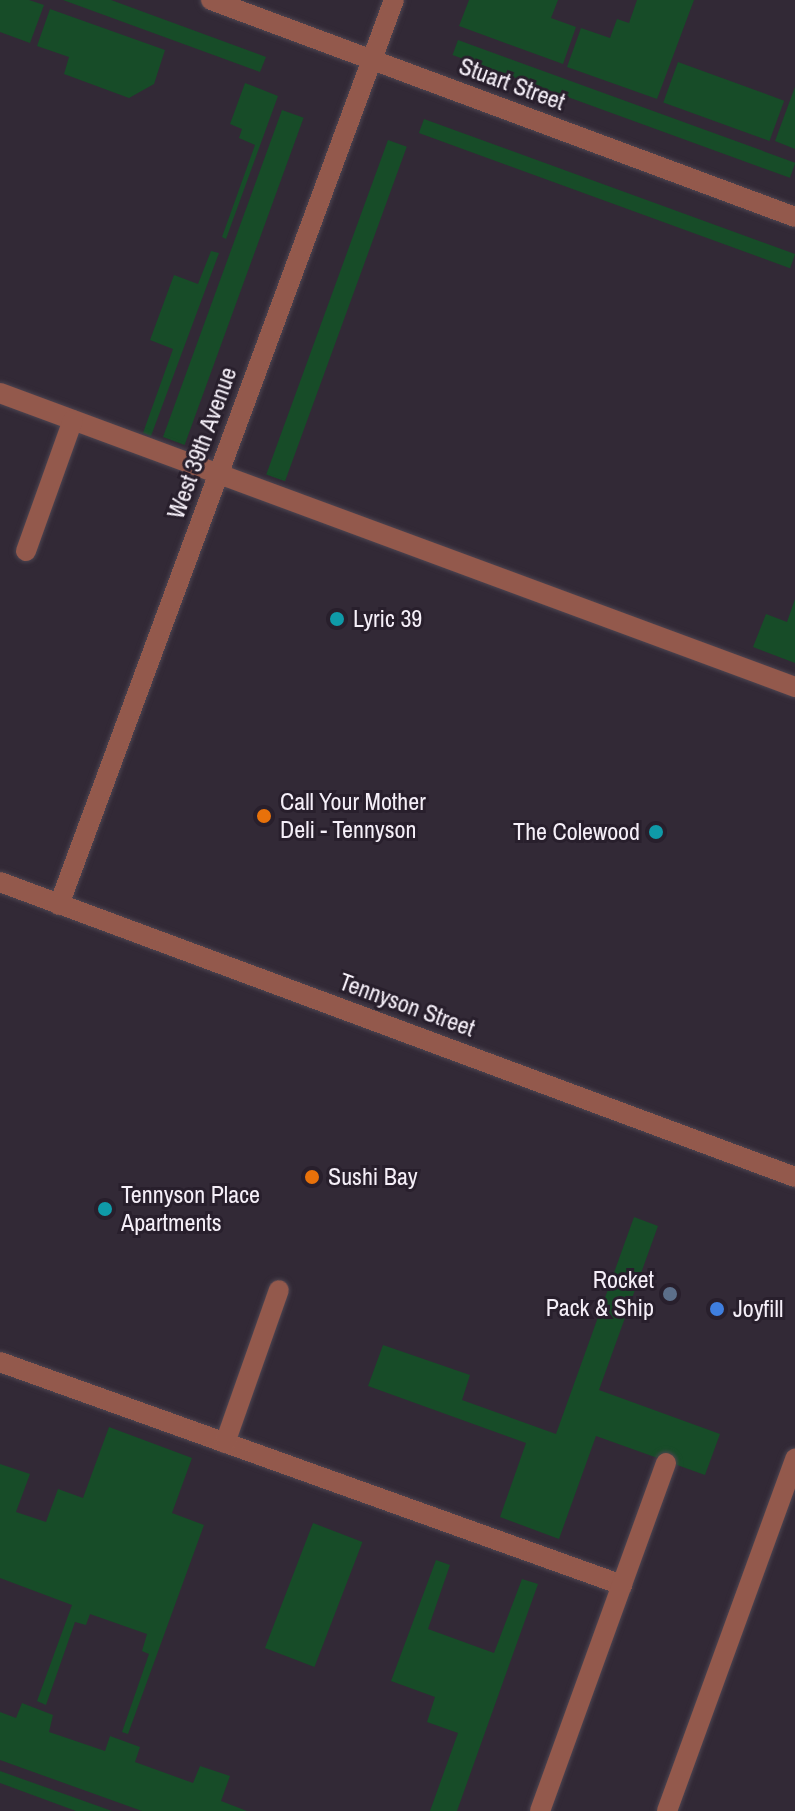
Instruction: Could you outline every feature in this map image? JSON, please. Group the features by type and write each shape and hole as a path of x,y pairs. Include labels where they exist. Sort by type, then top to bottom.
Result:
{"street":[{"name":"Stuart Street","path":"211,0 795,217"},
{"name":"West 39th Avenue","path":"59,905 394,0"},
{"path":"0,393 795,687"},
{"path":"26,551 73,420"},
{"name":"Tennyson Street","path":"0,882 795,1177"},
{"path":"225,1443 279,1290"},
{"path":"0,1362 622,1585"},
{"path":"667,1811 795,1459"},
{"path":"540,1811 666,1463"}],"green space":[{"path":"0,0 29,0 44,5 30,43 0,32"},
{"path":"63,0 111,0 266,57 260,72"},
{"path":"469,0 558,0 551,18 576,27 563,64 459,26"},
{"path":"637,0 694,0 657,99 567,67 581,28 610,38 617,19 629,23"},
{"path":"50,9 165,50 154,84 129,98 64,74 69,57 37,46"},
{"path":"458,40 795,163 790,178 453,55"},
{"path":"678,62 784,101 769,141 663,102"},
{"path":"245,83 278,96 226,239 222,237 255,145 239,138 242,129 230,124"},
{"path":"795,87 795,149 775,141"},
{"path":"282,110 304,118 185,445 163,437"},
{"path":"424,119 795,254 790,268 419,133"},
{"path":"388,140 407,147 285,481 266,475"},
{"path":"211,251 219,253 151,436 143,433 173,349 150,340 174,275 198,284"},
{"path":"795,599 795,663 753,647 766,614 787,622"},
{"path":"634,1217 658,1226 599,1390 720,1434 705,1475 596,1436 559,1539 500,1517 526,1443 368,1386 383,1345 470,1375 462,1400 556,1434"},
{"path":"109,1427 192,1458 172,1513 204,1525 128,1734 122,1732 149,1654 142,1651 147,1634 90,1614 86,1625 75,1622 46,1705 37,1701 72,1605 0,1578 0,1464 30,1474 16,1512 46,1522 58,1489 83,1498"},
{"path":"313,1523 362,1542 314,1667 265,1648"},
{"path":"436,1560 450,1565 428,1629 494,1653 522,1579 538,1584 457,1811 430,1811 458,1733 427,1722 435,1697 391,1681"},
{"path":"22,1703 53,1715 49,1732 105,1751 110,1736 140,1747 135,1762 193,1783 200,1766 230,1776 221,1801 247,1811 142,1811 0,1760 0,1712 16,1718"},
{"path":"0,1771 112,1811 76,1811 0,1783"}],"place":[{"name":"Lyric 39","path":"337,619"},
{"name":"Call Your Mother Deli - Tennyson","path":"264,816"},
{"name":"The Colewood","path":"656,832"},
{"name":"Sushi Bay","path":"312,1177"},
{"name":"Tennyson Place Apartments","path":"105,1209"},
{"name":"Rocket Pack & Ship","path":"670,1294"},
{"name":"Joyfill","path":"717,1309"}]}
